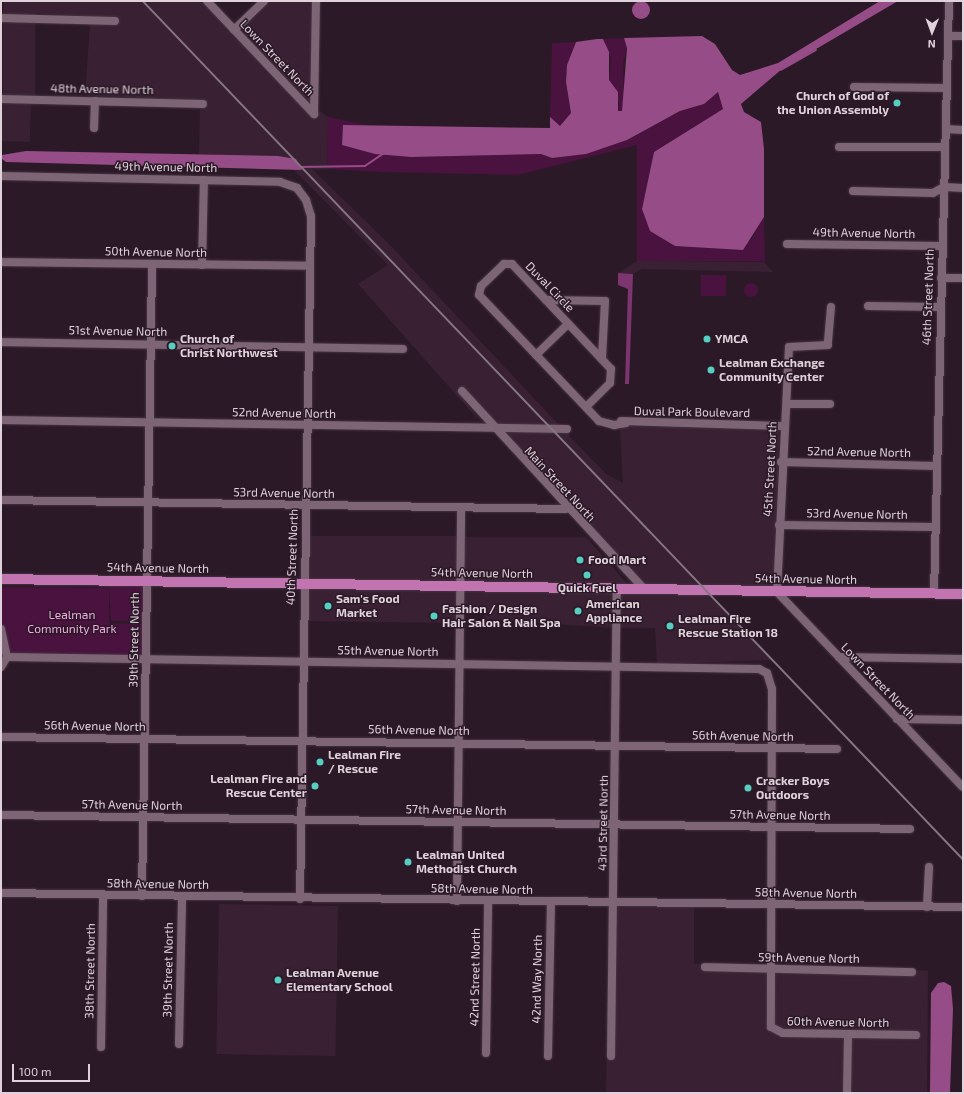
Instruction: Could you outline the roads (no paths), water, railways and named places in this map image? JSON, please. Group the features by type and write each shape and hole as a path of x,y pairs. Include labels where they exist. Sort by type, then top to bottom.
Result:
{"main road":[{"name":"54th Avenue North","path":"1,579 963,594"}],"street":[{"name":"Lown Street North","path":"207,1 314,114 316,1"},
{"path":"234,30 264,1"},
{"name":"46th Street North","path":"934,594 940,307 949,1"},
{"path":"1,18 115,21"},
{"path":"949,36 963,36"},
{"path":"854,87 947,88"},
{"name":"48th Avenue North","path":"1,99 203,104"},
{"path":"94,128 96,101"},
{"path":"946,129 963,130"},
{"path":"839,147 945,147"},
{"name":"49th Avenue North","path":"1,176 280,182 292,186 306,200 311,216"},
{"path":"202,265 204,180"},
{"path":"852,191 933,193 944,187 963,188"},
{"name":"40th Street North","path":"300,899 300,740 311,216"},
{"name":"49th Avenue North","path":"787,244 942,246"},
{"name":"50th Avenue North","path":"1,262 310,266"},
{"name":"Duval Circle","path":"586,407 612,380 613,372 546,300 508,263 479,292 536,355 600,422"},
{"name":"39th Street North","path":"142,896 142,817 152,344 152,264"},
{"path":"941,278 963,278"},
{"path":"546,300 605,301 602,359"},
{"path":"868,306 940,307"},
{"name":"45th Street North","path":"777,592 782,426 787,404 789,347 828,346 831,307"},
{"path":"536,355 568,324"},
{"name":"51st Avenue North","path":"1,342 309,346 403,349"},
{"name":"Main Street North","path":"462,392 492,428 644,590"},
{"path":"787,404 830,404"},
{"name":"52nd Avenue North","path":"1,420 567,429"},
{"name":"Duval Park Boulevard","path":"600,422 614,426 626,423 782,426"},
{"name":"52nd Avenue North","path":"781,462 936,466"},
{"name":"53rd Avenue North","path":"1,500 461,508 566,508"},
{"path":"457,900 461,508"},
{"name":"53rd Avenue North","path":"780,525 935,527"},
{"name":"43rd Street North","path":"611,1056 617,589"},
{"name":"Lown Street North","path":"777,592 897,719 959,779 963,787"},
{"path":"1,629 7,657 1,668"},
{"name":"55th Avenue North","path":"7,657 460,665 740,668 767,673 772,689 773,748"},
{"path":"839,657 963,659"},
{"path":"897,719 963,720"},
{"name":"56th Avenue North","path":"1,737 300,740 837,749"},
{"path":"770,969 773,748"},
{"name":"57th Avenue North","path":"1,815 910,829"},
{"path":"927,907 929,868"},
{"name":"58th Avenue North","path":"1,893 300,899 963,907"},
{"name":"38th Street North","path":"101,1047 103,895"},
{"name":"39th Street North","path":"179,1044 182,896"},
{"name":"42nd Street North","path":"486,1053 488,901"},
{"name":"42nd Way North","path":"548,1056 551,902"},
{"name":"59th Avenue North","path":"704,967 912,972"},
{"name":"60th Avenue North","path":"770,969 769,1018 771,1026 782,1033 916,1035"},
{"path":"847,1093 848,1035"}],"waterway":[{"path":"781,70 816,50"},
{"path":"299,167 365,166 383,154"}],"railway":[{"path":"143,1 963,859"}],"place":[{"name":"Church of God of the Union Assembly","path":"897,103"},
{"name":"YMCA","path":"707,339"},
{"name":"Church of Christ Northwest","path":"172,346"},
{"name":"Lealman Exchange Community Center","path":"711,370"},
{"name":"Food Mart","path":"580,560"},
{"name":"Quick Fuel","path":"587,575"},
{"name":"Sam's Food Market","path":"328,606"},
{"name":"American Appliance","path":"578,611"},
{"name":"Fashion / Design Hair Salon & Nail Spa","path":"434,616"},
{"name":"Lealman Fire Rescue Station 18","path":"670,626"},
{"name":"Lealman Fire / Rescue","path":"320,762"},
{"name":"Lealman Fire and Rescue Center","path":"315,786"},
{"name":"Cracker Boys Outdoors","path":"748,788"},
{"name":"Lealman United Methodist Church","path":"408,862"},
{"name":"Lealman Avenue Elementary School","path":"278,980"}],"park label":[{"name":"Lealman Community Park","path":"72,622"}]}
